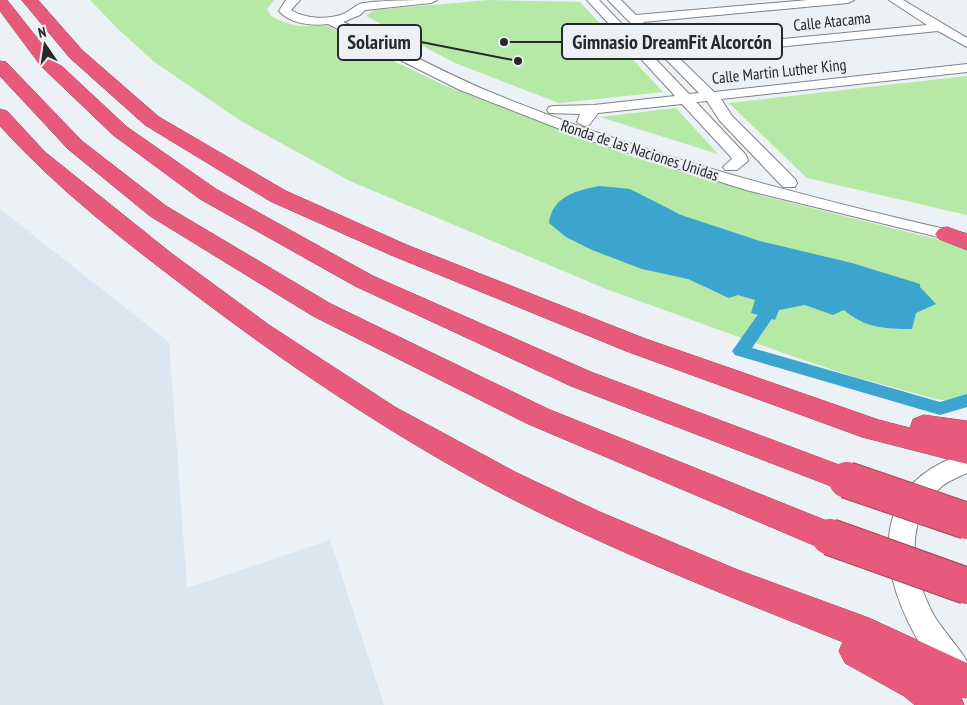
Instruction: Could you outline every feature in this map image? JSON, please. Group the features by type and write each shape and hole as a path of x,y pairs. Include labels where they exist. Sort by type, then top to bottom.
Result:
{"highway":[{"path":"30,0 76,54 152,121 232,171 278,196 399,250 670,358 873,429 967,453"},
{"path":"0,1 48,62 120,131 208,194 364,281 581,379 846,480 967,521"},
{"path":"0,66 75,145 158,211 322,310 537,416 830,537 967,586"},
{"path":"0,116 38,156 149,248 260,331 385,414 405,435 431,453 514,500 566,526 874,658 918,683 959,690"},
{"path":"670,358 883,419 967,432"}],"street":[{"path":"294,0 285,8 288,14 307,20 328,20 359,7 431,0"},
{"path":"593,0 740,157 740,161 730,167"},
{"path":"614,0 719,105 726,118 789,183"},
{"path":"633,19 848,0"},
{"path":"895,0 967,43"},
{"name":"Ronda de las Naciones Unidas","path":"359,7 355,19 359,23 405,48 584,122 962,236"},
{"name":"Ronda de las Naciones Unidas","path":"328,20 437,74 542,118 608,142 757,187 962,236"},
{"name":"Calle Atacama","path":"668,54 940,27"},
{"name":"Calle Martin Luther King","path":"554,110 594,109 967,68"},
{"path":"584,122 588,113 594,109"},
{"path":"959,690 916,611 906,587 900,550 905,516 922,489 948,469 967,462"}],"shaded area":[{"path":"0,209 169,342 187,588 330,540 384,705 0,705"}],"green space":[{"path":"90,0 274,0 267,9 271,16 283,22 298,26 328,26 383,56 446,86 630,156 764,196 956,244 967,249 967,404 936,399 851,376 606,289 350,181 241,121 153,61"},
{"path":"490,0 580,2 663,92 559,103 455,63 366,16 374,10"},
{"path":"967,76 967,215 807,178 729,103"},
{"path":"676,108 718,154 600,117"}],"water":[{"path":"600,186 630,189 681,215 760,241 852,263 920,284 920,287 936,304 916,313 912,329 893,329 876,326 860,321 844,310 833,315 805,305 779,310 775,320 751,313 755,300 738,295 729,298 688,279 642,269 592,250 566,237 549,223 555,206 561,200 575,192"}],"waterway":[{"path":"765,317 741,351 940,409 967,400"}],"place":[{"name":"Gimnasio DreamFit Alcorcón","path":"504,42"},
{"name":"Solarium","path":"518,61"}]}
